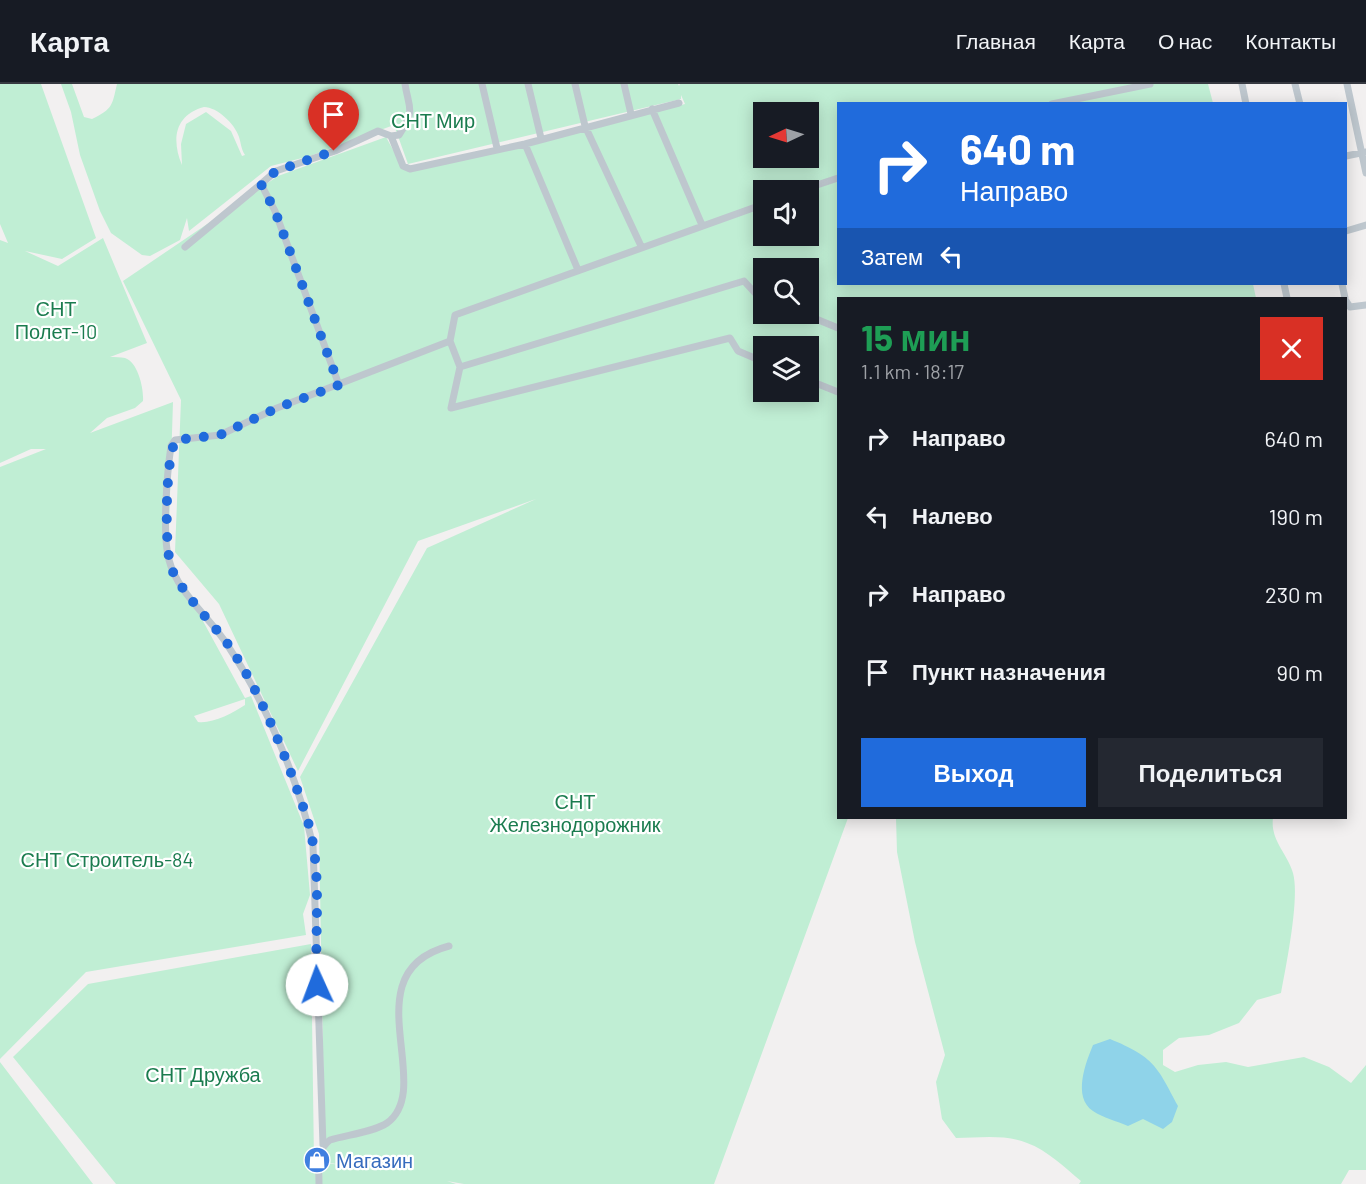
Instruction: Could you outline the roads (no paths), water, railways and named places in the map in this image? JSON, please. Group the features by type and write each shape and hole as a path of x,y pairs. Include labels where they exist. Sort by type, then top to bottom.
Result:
{"street":[{"path":"185,247 276,171 334,151 378,131 391,136 399,135 408,122 412,108 405,84"},
{"path":"482,84 497,148"},
{"path":"528,84 541,138"},
{"path":"575,84 585,126 641,246"},
{"path":"624,84 632,114"},
{"path":"1062,102 1150,84"},
{"path":"1242,84 1246,102"},
{"path":"1296,84 1300,102"},
{"path":"1347,84 1364,152 1366,173"},
{"path":"391,136 403,166 410,169 497,148 525,144 585,126 679,103"},
{"path":"652,109 702,225"},
{"path":"525,144 578,270"},
{"path":"1347,156 1364,152"},
{"path":"819,184 837,178"},
{"path":"261,184 275,211 339,385"},
{"path":"753,208 641,246 455,315 450,341 460,367 451,408 730,338 738,351 753,357"},
{"path":"1347,231 1366,225"},
{"path":"460,367 744,281 753,291"},
{"path":"1347,302 1366,305"},
{"path":"819,320 837,328"},
{"path":"319,1184 320,1153 323,1145 315,949 315,870 308,822 256,692 227,643 208,623 172,570 168,557 167,522 170,457 176,440 220,435 277,408 450,341"},
{"path":"819,385 837,393"},
{"path":"323,1145 330,1140 387,1122 397,1111 402,1094 403,1073 398,1011 402,983 421,959 449,946"}],"water":[{"path":"1110,1039 1136,1051 1153,1064 1165,1081 1178,1106 1172,1122 1163,1129 1143,1119 1128,1126 1106,1118 1087,1105 1083,1097 1082,1079 1087,1061 1093,1045"}],"place":[{"name":"Магазин","path":"317,1160"}],"park label":[{"name":"СНТ Мир","path":"433,120"},
{"name":"СНТ Полет-10","path":"56,320"},
{"name":"СНТ Железнодорожник","path":"575,812"},
{"name":"СНТ Строитель-84","path":"107,859"},
{"name":"СНТ Дружба","path":"203,1074"}]}
